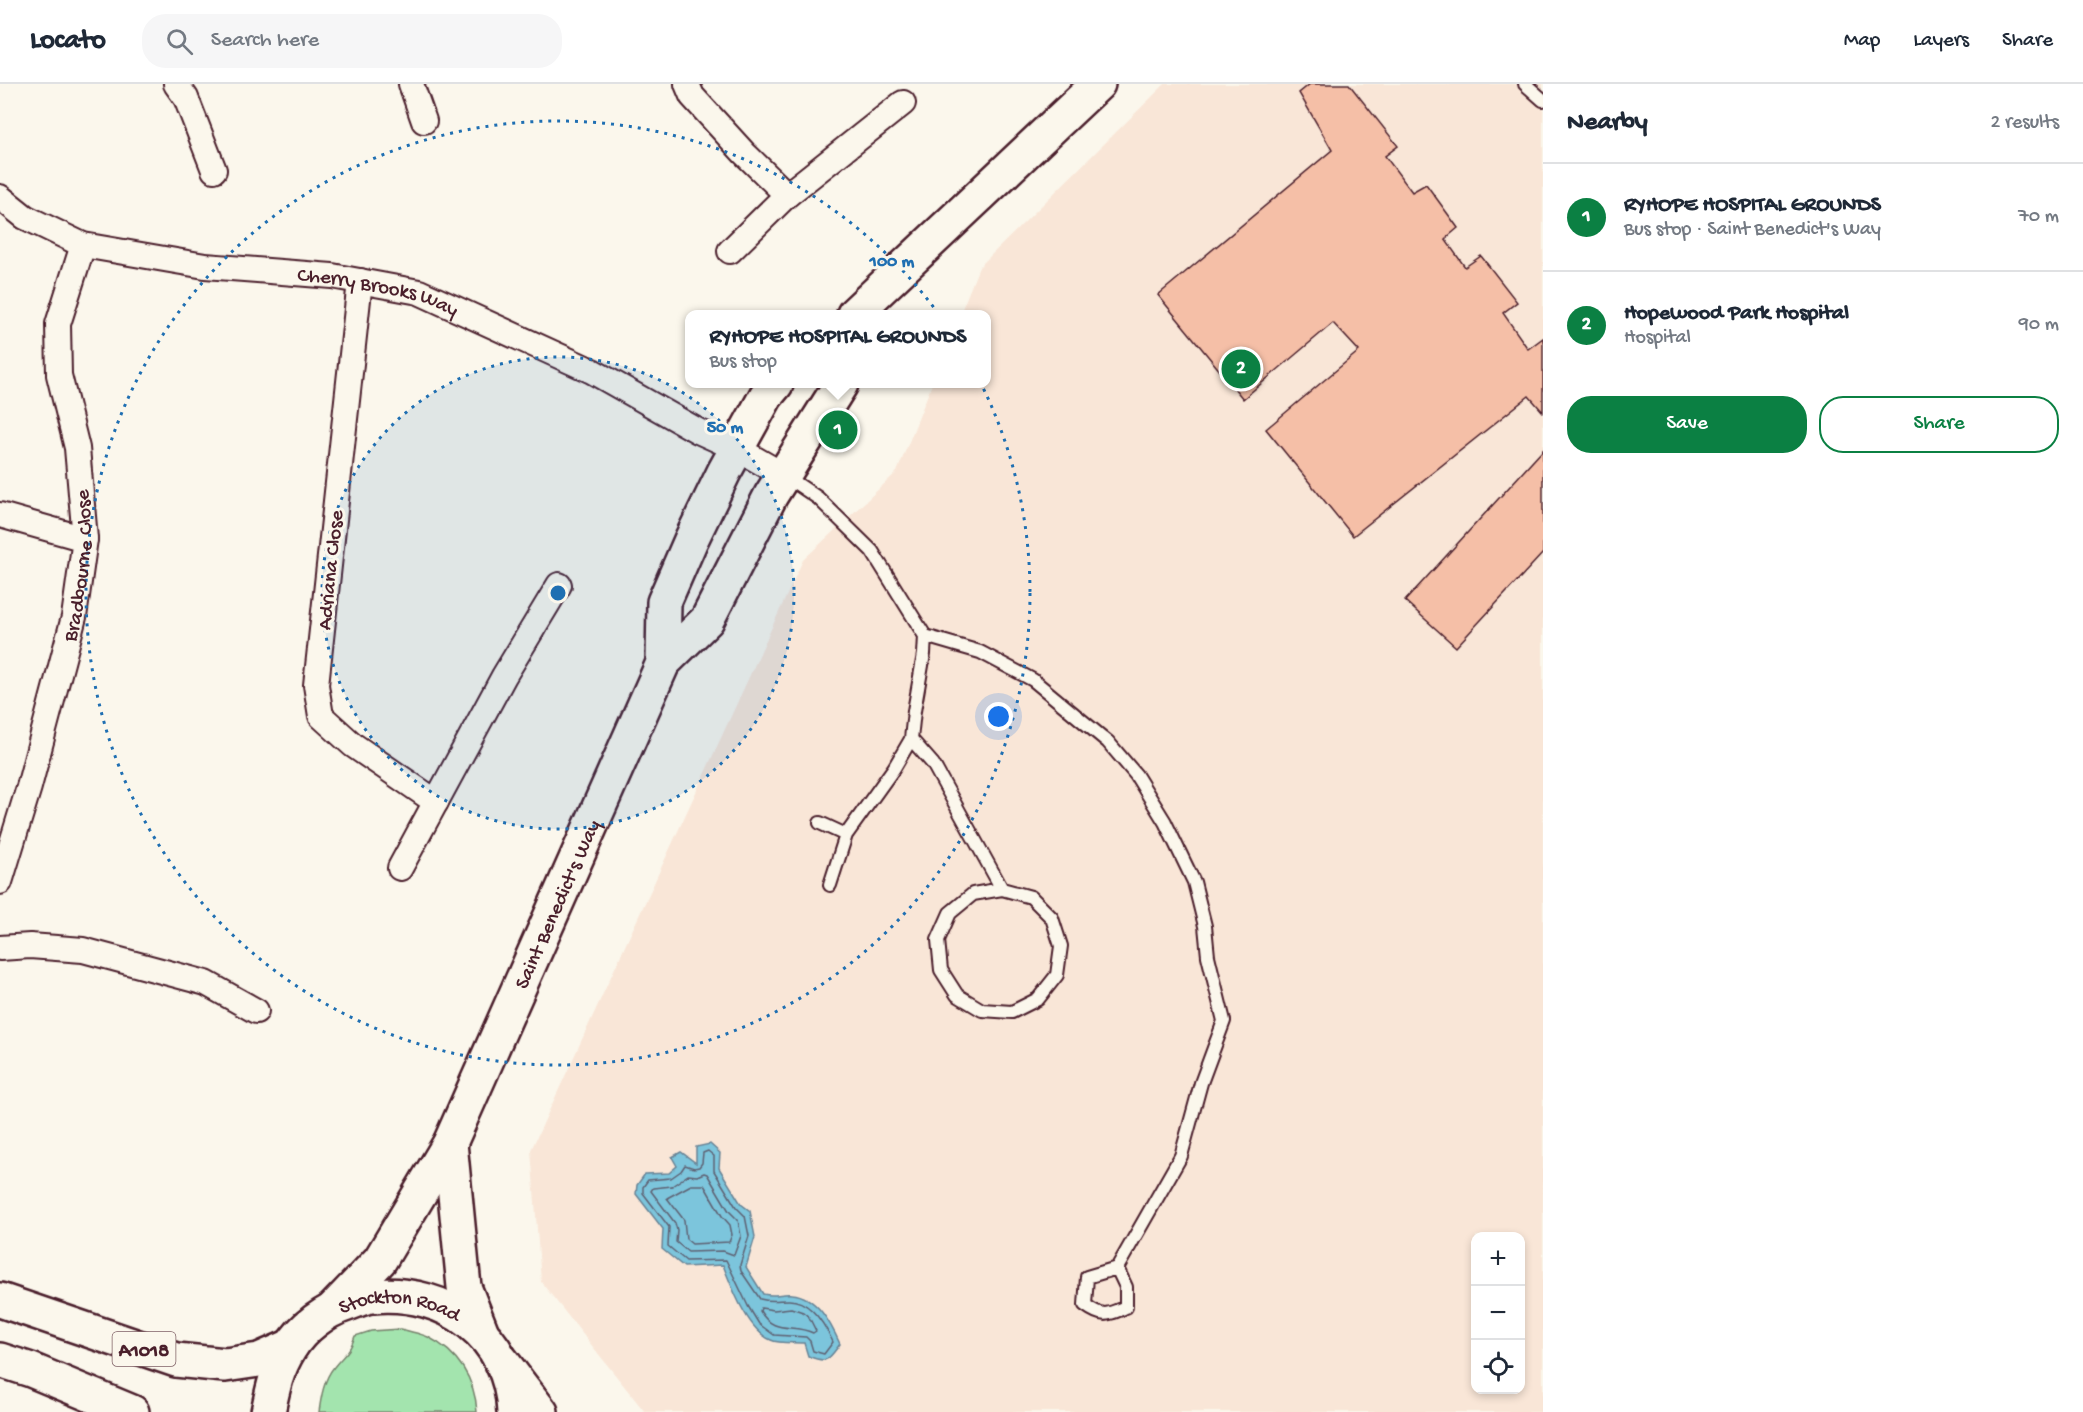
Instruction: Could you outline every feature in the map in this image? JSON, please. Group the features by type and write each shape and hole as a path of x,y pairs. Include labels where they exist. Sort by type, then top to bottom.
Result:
{"main road":[{"path":"860,310 1098,84"},
{"name":"Saint Benedict's Way","path":"663,663 663,602 695,531 766,396 773,388"},
{"name":"Saint Benedict's Way","path":"333,1309 380,1260 450,1143 663,663 707,620 750,533 783,475 838,388"},
{"name":"Saint Benedict's Way","path":"450,1143 464,1287 482,1333"},
{"name":"Stockton Road","path":"268,1412 275,1378 291,1346 310,1325 333,1309 371,1296 412,1295 450,1308 482,1333 541,1412"},
{"name":"Stockton Road","path":"0,1300 176,1360 225,1365 259,1360 291,1346"},
{"path":"0,1360 31,1370 132,1412"},
{"name":"Stockton Road","path":"501,1360 513,1394 514,1412"}],"street":[{"path":"176,84 186,98 213,170"},
{"path":"411,84 424,121"},
{"path":"687,84 692,96 744,153 787,195"},
{"path":"730,251 787,195 903,103"},
{"name":"Cherry Brooks Way","path":"0,197 25,217 83,245 205,266 332,276 419,292 592,371 698,431 738,449 783,475"},
{"name":"Bradbourne Close","path":"0,882 29,787 74,617 85,540 77,448 59,375 58,345 58,324 83,245"},
{"name":"Adriana Close","path":"360,281 316,685 321,716 353,746 436,802"},
{"path":"0,515 85,540"},
{"path":"400,868 504,676 559,585"},
{"path":"0,948 30,946 83,950 206,983 256,1011"}],"lane":[{"path":"1525,84 1543,100"},
{"path":"783,475 818,498 872,551 925,636 911,739 894,768 846,835 830,885"},
{"path":"925,636 980,652 1033,680 1108,742 1136,775 1165,822 1194,882 1205,926 1208,956 1224,1021 1201,1083 1182,1156 1117,1268"},
{"path":"911,739 933,764 1002,889 1031,897 1052,918 1061,946 1057,975 1038,999 1012,1012 982,1010 957,995 940,970 938,940 950,913 974,894 1002,889"},
{"path":"820,823 846,835"}],"shaded area":[{"path":"1165,84 1543,84 1543,1412 645,1412 541,1282 531,1150 803,560 897,472 930,388 991,388 991,310 962,310 979,267"}],"green space":[{"path":"401,1329 422,1334 448,1350 469,1378 477,1412 319,1412 325,1383 334,1367 349,1350 355,1336 371,1331"}],"water":[{"path":"710,1144 720,1153 719,1168 741,1204 750,1211 755,1237 746,1267 763,1294 792,1294 801,1296 816,1305 840,1344 827,1359 820,1360 808,1356 804,1343 778,1342 762,1335 741,1307 723,1265 684,1267 662,1249 663,1229 636,1194 637,1185 645,1174 669,1173 677,1166 672,1157 681,1152 696,1163 696,1147"}],"building":[{"path":"1310,84 1349,84 1398,146 1385,156 1412,192 1426,184 1458,228 1445,239 1465,267 1481,256 1517,302 1503,313 1528,349 1543,338 1543,412 1529,396 1353,536 1266,429 1359,351 1333,323 1243,399 1158,295 1332,150 1299,93"},
{"path":"1543,450 1543,553 1456,647 1405,601"}],"place":[{"name":"Hopewood Park Hospital","path":"1241,369"},
{"name":"RYHOPE HOSPITAL GROUNDS","path":"838,430"}]}
